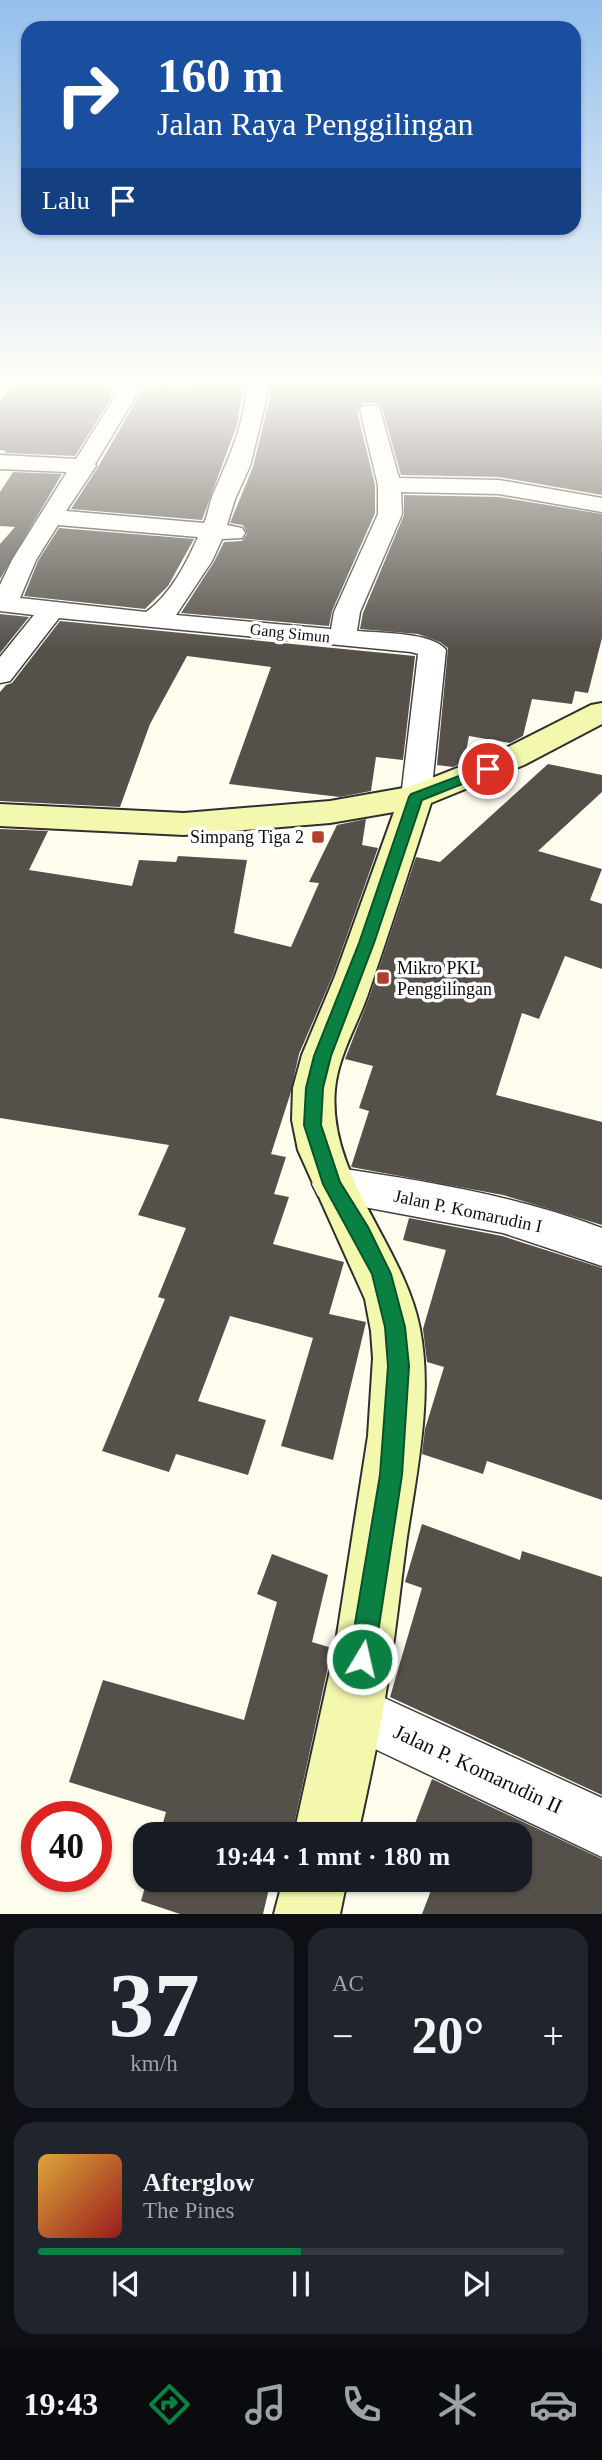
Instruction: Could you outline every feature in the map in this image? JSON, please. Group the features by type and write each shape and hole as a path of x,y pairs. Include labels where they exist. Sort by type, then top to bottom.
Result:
{"street":[{"path":"2,604 24,560 82,470"},
{"path":"152,620 167,609 200,561 225,532 223,499 237,470"},
{"path":"342,638 347,612 390,514 389,485 385,470"},
{"path":"389,485 499,487 602,505"},
{"path":"52,517 225,532"},
{"name":"Gang Simun","path":"2,604 414,644 432,650 416,797"},
{"path":"0,675 52,610"},
{"path":"0,815 184,824 316,814 416,797 512,758 602,712"},
{"path":"329,1822 354,1711 391,1475 398,1366 395,1327 382,1274 362,1233 332,1184 313,1125 314,1088 416,797"},
{"name":"Jalan P. Komarudin I","path":"332,1184 449,1203 515,1218 602,1247"},
{"name":"Jalan P. Komarudin II","path":"354,1711 602,1828"},
{"path":"307,1914 312,1892"}],"building":[{"path":"96,470 220,470 202,520 71,509"},
{"path":"252,470 371,470 375,485 375,513 332,611 329,626 181,613 224,542 242,541 247,534 243,525 230,523"},
{"path":"400,470 602,470 602,495 499,477 401,475"},
{"path":"13,472 62,474 0,579 0,544 15,527 0,526 0,492"},
{"path":"404,495 499,497 602,514 602,638 588,693 575,691 572,704 532,699 523,736 510,743 469,736 464,762 453,767 437,765 448,648 418,634 360,629 363,613 404,515"},
{"path":"59,528 194,539 168,586 145,609 24,596 38,561"},
{"path":"0,614 29,617 0,653"},
{"path":"60,621 415,656 403,760 376,757 371,791 340,797 229,784 271,667 187,656 150,724 120,807 0,801 0,692 12,683"},
{"path":"548,764 602,775 602,792 538,851 602,869 590,900 602,904 602,969 565,956 539,1019 522,1013 496,1095 602,1122 602,1225 503,1195 351,1167 369,1111 359,1108 373,1066 345,1059 369,998 416,857 440,862"},
{"path":"366,819 362,845 378,848 333,975 299,1054 290,1095 271,1154 286,1157 274,1194 289,1197 273,1244 344,1262 329,1314 366,1322 333,1460 281,1446 313,1338 230,1316 198,1401 266,1420 248,1475 176,1454 169,1472 102,1451 165,1299 158,1297 186,1228 138,1215 169,1145 0,1118 0,829 48,831 29,870 132,886 139,860 176,862 178,856 247,860 234,933 291,947 319,883 309,882 337,825"},
{"path":"409,1218 502,1236 602,1268 602,1500 487,1461 483,1474 422,1454 425,1429 444,1367 427,1362 423,1329 446,1250 403,1240"},
{"path":"422,1524 520,1560 522,1551 602,1577 602,1795 390,1697 422,1588 405,1582"},
{"path":"272,1554 328,1575 312,1642 332,1648 295,1822 163,1822 166,1812 69,1782 103,1680 244,1720 277,1602 257,1594"},
{"path":"432,1779 523,1822 416,1822"},
{"path":"532,1826 602,1859 602,1914 422,1914 430,1892 532,1892"},
{"path":"144,1892 268,1892 263,1914 180,1914 141,1901"}],"place":[{"name":"Simpang Tiga 2","path":"318,837"},
{"name":"Mikro PKL Penggilingan","path":"383,978"}],"route":[{"path":"362,1659 391,1475 397,1411 395,1327 382,1274 362,1233 332,1184 313,1125 314,1088 416,797 488,769"}]}
